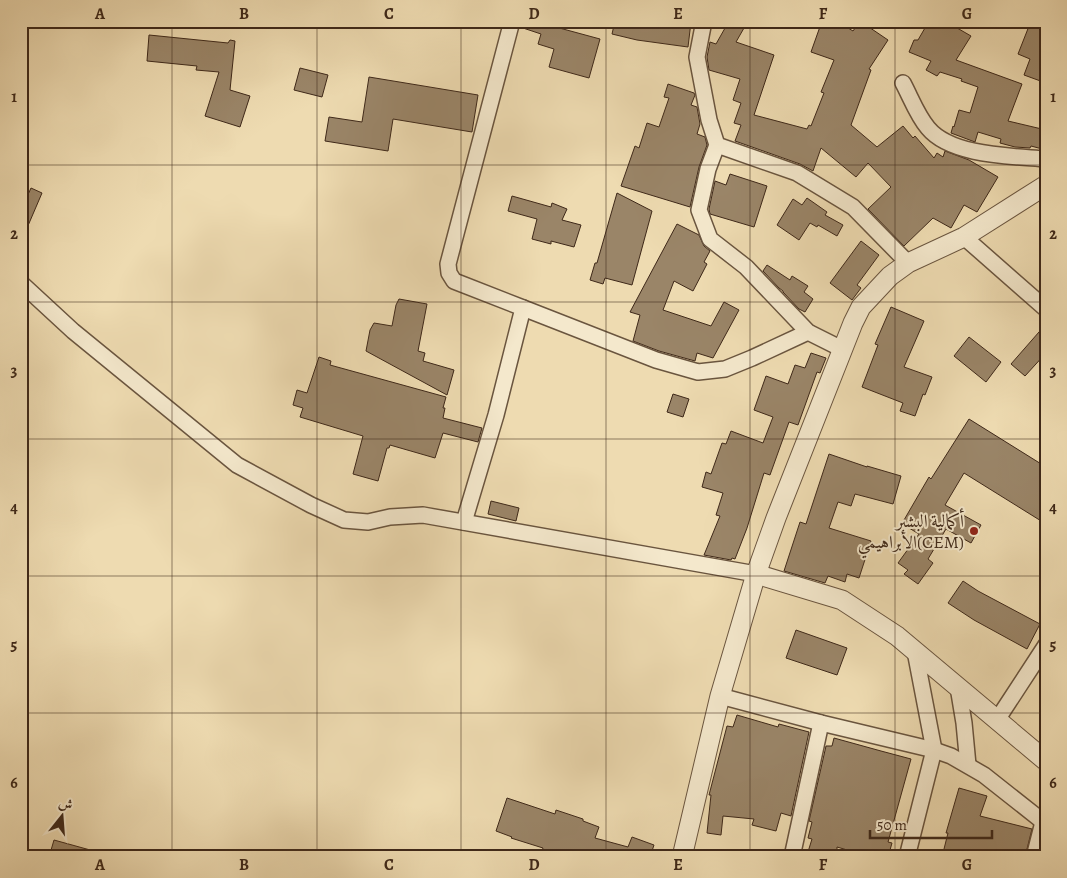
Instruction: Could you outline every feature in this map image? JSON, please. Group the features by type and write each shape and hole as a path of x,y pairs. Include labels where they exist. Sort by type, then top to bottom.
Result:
{"street":[{"path":"512,21 448,264 449,273 454,281 656,360 698,372 725,369 808,332"},
{"path":"704,21 697,57 709,120 717,145 708,169 699,210 710,239 746,267 808,332 842,349"},
{"path":"903,83 927,127 938,138 976,152 1046,160"},
{"path":"717,145 797,172 854,207 908,263"},
{"path":"682,857 720,696 756,574 842,349 861,307 890,276 908,263 964,237 1046,185"},
{"path":"964,237 1046,309"},
{"path":"21,283 73,332 237,465 344,520 368,522 390,517 423,515 756,574 842,600 897,636 1046,761"},
{"path":"464,522 496,415 523,308"},
{"path":"997,720 1046,645"},
{"path":"907,857 934,750 915,651"},
{"path":"958,687 968,765"},
{"path":"720,696 952,756 984,775 1044,823 1034,857"},
{"path":"792,857 821,723"}],"building":[{"path":"521,21 554,21 552,26 600,39 589,78 549,67 554,49 538,44 541,34 520,27"},
{"path":"615,21 691,22 688,47 637,40 612,34"},
{"path":"729,21 748,21 736,42 774,55 754,115 807,129 809,125 811,126 824,93 821,92 834,60 811,52 822,21 837,21 853,31 860,21 888,40 869,69 871,70 851,125 877,147 903,126 913,138 915,136 934,158 937,153 943,157 945,151 969,160 998,177 977,212 964,205 951,228 933,218 904,246 868,209 891,187 868,163 856,177 821,148 813,171 800,164 735,141 741,125 734,123 741,103 733,100 740,79 709,70 707,57 710,42 716,44"},
{"path":"929,21 945,21 971,36 956,60 1022,84 1008,121 1046,130 1046,150 1031,146 1030,148 1015,147 1000,143 1001,139 978,132 975,142 951,133 959,110 970,113 978,87 961,81 962,79 940,72 937,76 926,70 931,61 909,52 914,40 918,40"},
{"path":"1031,21 1046,21 1046,83 1024,75 1030,59 1018,54"},
{"path":"149,35 228,43 230,40 235,41 230,90 250,96 240,127 205,116 219,72 196,70 197,66 147,61"},
{"path":"300,68 328,75 322,97 294,90"},
{"path":"369,77 478,95 472,132 393,119 388,151 325,141 329,117 362,122"},
{"path":"668,84 694,93 691,105 697,107 700,124 697,134 705,137 707,145 699,167 690,207 621,186 635,146 639,148 647,123 659,127 669,98 664,97"},
{"path":"730,174 767,186 754,227 710,214 709,209 715,181 726,185"},
{"path":"31,188 42,193 21,242 21,210"},
{"path":"617,193 652,211 632,285 605,278 603,284 590,280 595,263 597,263"},
{"path":"512,196 551,207 552,203 567,209 562,220 581,225 574,247 551,241 551,244 532,239 537,219 508,211"},
{"path":"807,198 827,212 825,215 843,225 837,236 818,225 817,227 810,223 799,240 777,225 793,199 802,205"},
{"path":"677,224 699,235 704,246 710,251 704,262 707,264 693,291 674,281 663,310 711,326 724,302 739,310 713,358 697,353 695,361 659,351 633,341 640,315 630,312"},
{"path":"861,241 879,255 857,285 861,288 852,300 830,283"},
{"path":"767,265 790,280 792,276 808,286 804,292 813,299 805,312 799,309 763,271"},
{"path":"399,299 427,304 418,351 425,353 423,361 454,370 447,395 366,351 370,330 374,323 392,326"},
{"path":"891,307 924,321 904,367 932,377 915,416 900,411 903,403 862,387 878,345 875,344"},
{"path":"1046,324 1046,353 1025,376 1011,364"},
{"path":"969,337 1001,362 986,382 954,356"},
{"path":"811,353 826,358 820,373 817,372 798,425 789,422 770,475 764,473 735,559 732,558 731,560 704,555 720,516 716,515 723,493 702,487 706,472 711,474 722,443 726,444 731,431 763,443 773,417 754,410 766,376 788,384 795,365 805,368"},
{"path":"319,357 331,361 330,365 446,397 443,418 482,428 478,442 443,433 435,458 390,445 387,448 378,481 353,474 363,436 300,417 303,408 293,405 297,390 307,393"},
{"path":"673,394 689,399 683,417 667,412"},
{"path":"969,419 1046,467 1046,524 964,473 945,505 981,525 971,543 946,529 928,559 933,563 918,584 904,574 908,570 898,563 919,534 904,525 904,520 929,477 931,479"},
{"path":"829,454 901,476 893,504 855,494 851,506 838,502 829,528 871,541 859,578 847,574 845,582 828,576 825,583 784,571 800,522 806,524"},
{"path":"491,501 519,508 516,521 488,514"},
{"path":"963,581 1040,624 1027,649 974,620 948,603"},
{"path":"796,630 847,648 837,675 786,658"},
{"path":"737,715 778,727 779,724 809,732 791,816 781,813 776,831 752,825 754,819 723,816 721,835 707,833 711,795 709,795 727,726 733,727"},
{"path":"834,738 911,759 888,842 892,843 888,857 871,857 837,847 837,855 816,857 807,855 812,839 808,838 812,822 809,821 826,746 832,746"},
{"path":"959,788 987,796 980,816 1032,829 1025,857 942,857 948,833 946,833"},
{"path":"507,798 555,814 556,810 583,819 583,821 599,827 595,838 628,847 632,837 654,845 650,857 540,857 543,848 496,831"},
{"path":"54,840 101,853 100,857 49,857"}],"place":[{"name":"أكمالية البشير الأبراهيمي(CEM)","path":"974,531"}]}
